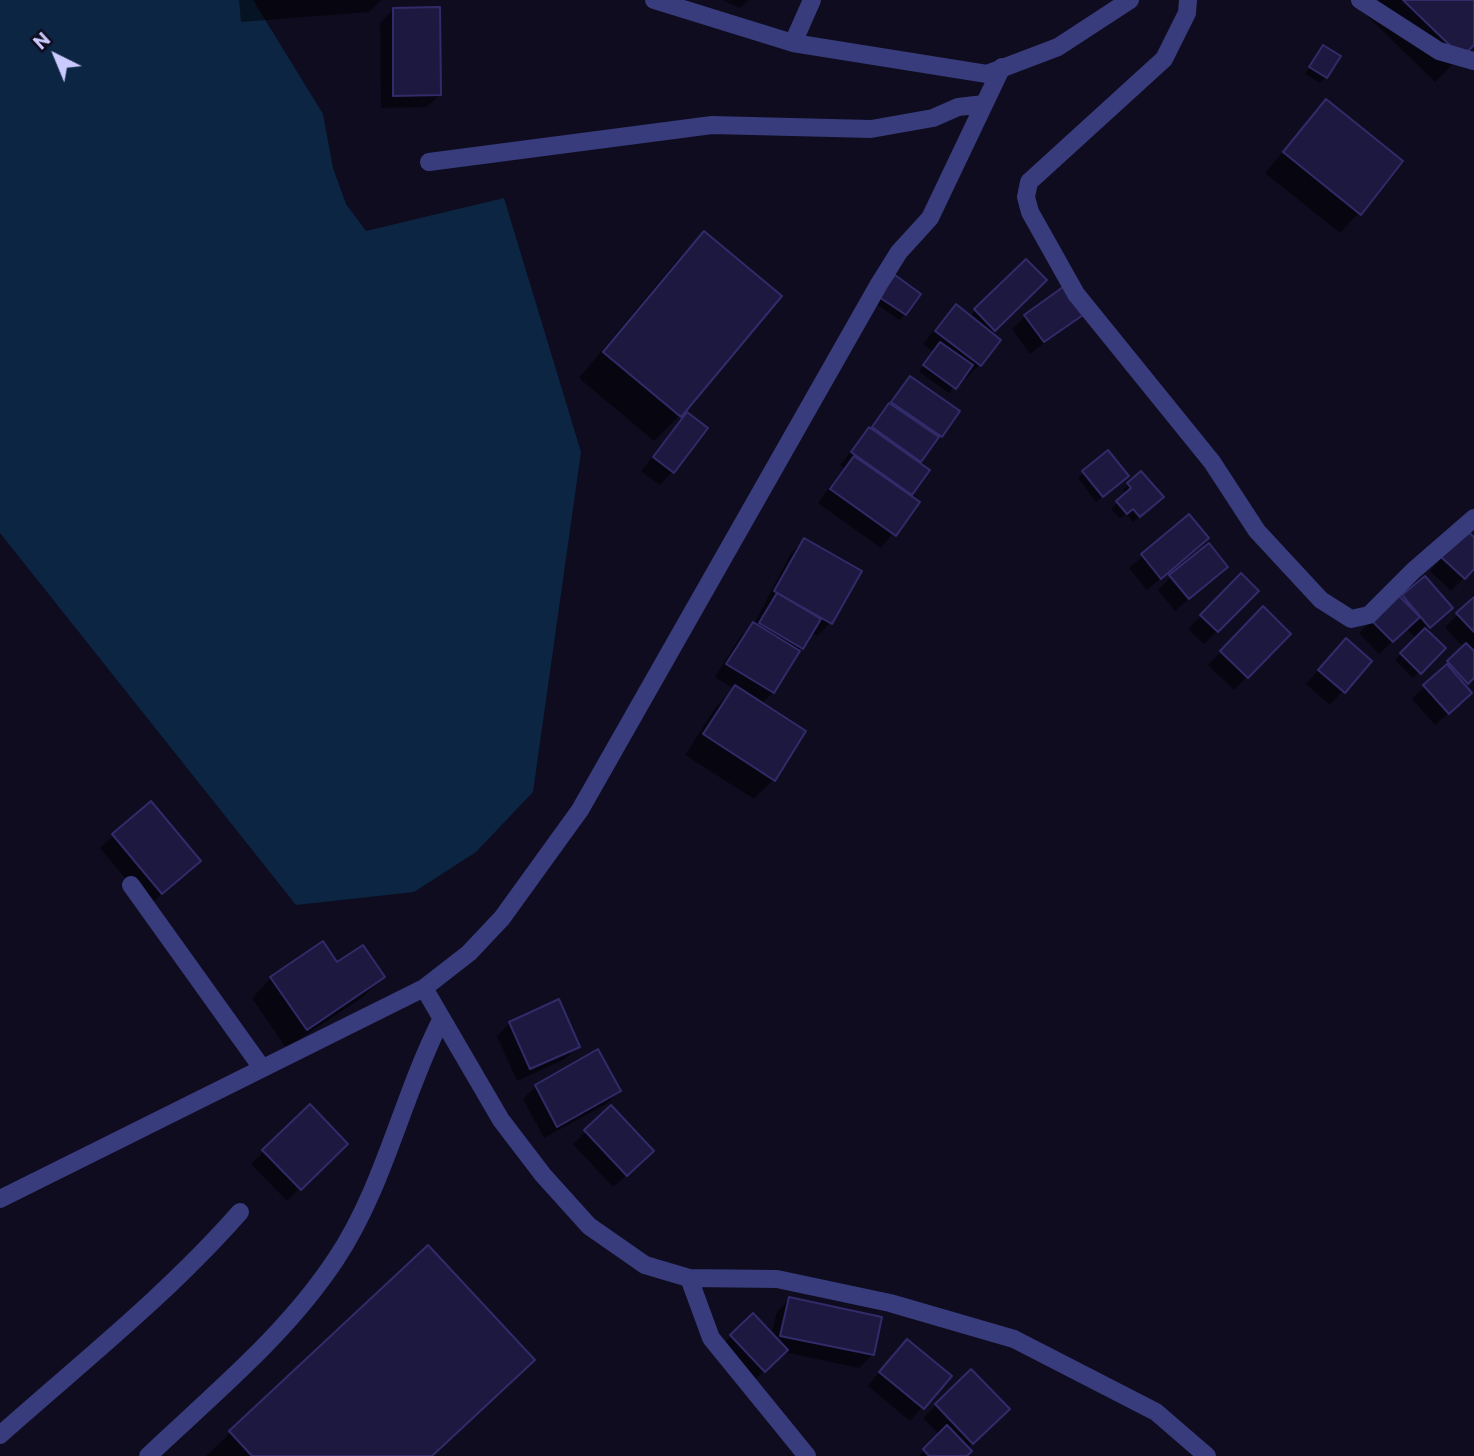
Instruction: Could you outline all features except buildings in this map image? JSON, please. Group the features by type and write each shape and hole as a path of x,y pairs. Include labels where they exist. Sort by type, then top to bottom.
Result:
{"street":[{"path":"654,0 793,43 987,74 1058,47 1130,0"},
{"path":"793,43 812,0"},
{"path":"1188,0 1187,13 1164,59 1029,182 1026,197 1037,223 1076,294 1212,463 1258,531 1321,600 1351,619 1369,615 1413,571 1474,517"},
{"path":"1360,0 1439,51 1474,61"},
{"path":"0,1199 424,988 469,953 502,918 580,810 879,284 899,252 930,218 1002,67"},
{"path":"429,162 712,124 871,129 933,118 958,107 984,104"},
{"path":"131,885 262,1068"},
{"path":"424,988 501,1120 589,1226 645,1265 689,1278 777,1279 890,1303 1014,1339 1156,1412 1207,1456"},
{"path":"148,1456 289,1321 337,1259 365,1203 423,1056 441,1020"},
{"path":"0,1435 177,1280 240,1212"},
{"path":"689,1278 711,1338 807,1456"}],"water":[{"path":"0,0 253,0 323,114 333,168 346,204 366,231 504,198 581,452 533,792 476,852 414,892 296,905 0,533"}]}
